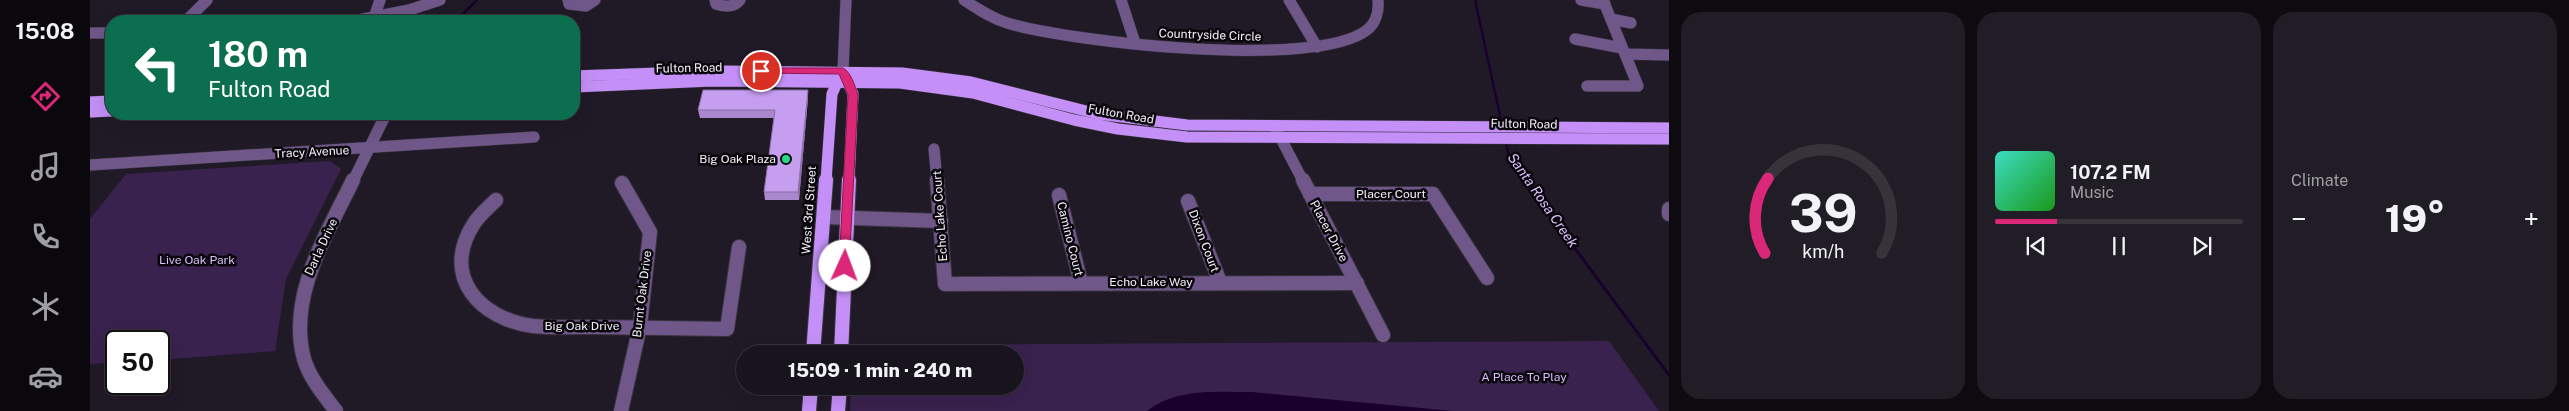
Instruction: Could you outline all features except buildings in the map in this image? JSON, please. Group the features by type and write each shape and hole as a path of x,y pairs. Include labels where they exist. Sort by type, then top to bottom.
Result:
{"main road":[{"name":"Fulton Road","path":"580,76 692,71 842,78 900,83 958,90 1074,120 1139,132 1202,138 1278,132 1540,133 1669,128"},
{"name":"Fulton Road","path":"580,87 684,81 842,78"},
{"name":"West 3rd Street","path":"814,345 832,94 842,78"},
{"path":"841,345 853,95 842,78"},
{"path":"90,102 105,101"},
{"path":"90,112 105,111"},
{"name":"Fulton Road","path":"1540,133 1669,139"},
{"path":"809,411 810,395"},
{"path":"838,411 839,395"}],"street":[{"path":"192,15 207,0"},
{"path":"375,15 380,0"},
{"path":"385,15 440,0"},
{"path":"568,0 569,4 581,7 595,0"},
{"path":"714,0 716,4 726,7 735,6 740,0"},
{"path":"842,78 846,0"},
{"name":"Countryside Circle","path":"964,0 989,16 1008,23 1136,43 1178,48 1291,50 1346,41 1368,30 1378,12 1378,0"},
{"path":"1121,0 1136,43"},
{"path":"1289,0 1318,47"},
{"path":"1581,0 1604,2 1638,86 1588,86"},
{"path":"1611,19 1631,23"},
{"path":"90,33 105,33"},
{"path":"1575,39 1624,51 1669,55"},
{"name":"Darla Drive","path":"328,409 304,359 299,338 302,298 313,262 383,120"},
{"name":"Placer Drive","path":"1278,132 1384,335"},
{"name":"Tracy Avenue","path":"90,165 369,149 534,137"},
{"name":"Echo Lake Court","path":"934,148 945,284"},
{"name":"Burnt Oak Drive","path":"621,411 640,326 650,232 622,183"},
{"name":"Placer Court","path":"1310,194 1433,194 1487,278"},
{"name":"Camino Court","path":"1059,196 1081,283"},
{"name":"Big Oak Drive","path":"496,200 473,224 461,252 461,272 469,290 483,307 504,318 532,326 640,326 727,329 739,248"},
{"name":"Dixon Court","path":"1188,201 1220,282"},
{"path":"1669,209 1669,214"},
{"path":"824,217 941,220"},
{"name":"Echo Lake Way","path":"945,284 1357,283"}],"green space":[{"name":"Live Oak Park","path":"330,161 341,169 286,279 275,351 170,359 170,330 105,330 105,363 90,364 90,219 126,174"},
{"name":"A Place To Play","path":"1609,341 1659,411 850,411 851,395 1024,395 1024,345 853,345"}],"shaded area":[{"path":"1211,392 1252,392 1453,411 1147,411 1171,398 1184,395"}],"waterway":[{"path":"462,15 477,0"},
{"name":"Santa Rosa Creek","path":"1475,0 1509,157 1525,181"},
{"name":"Santa Rosa Creek","path":"1524,180 1669,375"}],"place":[{"name":"Big Oak Plaza","path":"786,159"}],"route":[{"path":"761,71 843,71 850,86 853,95 845,266"}]}
